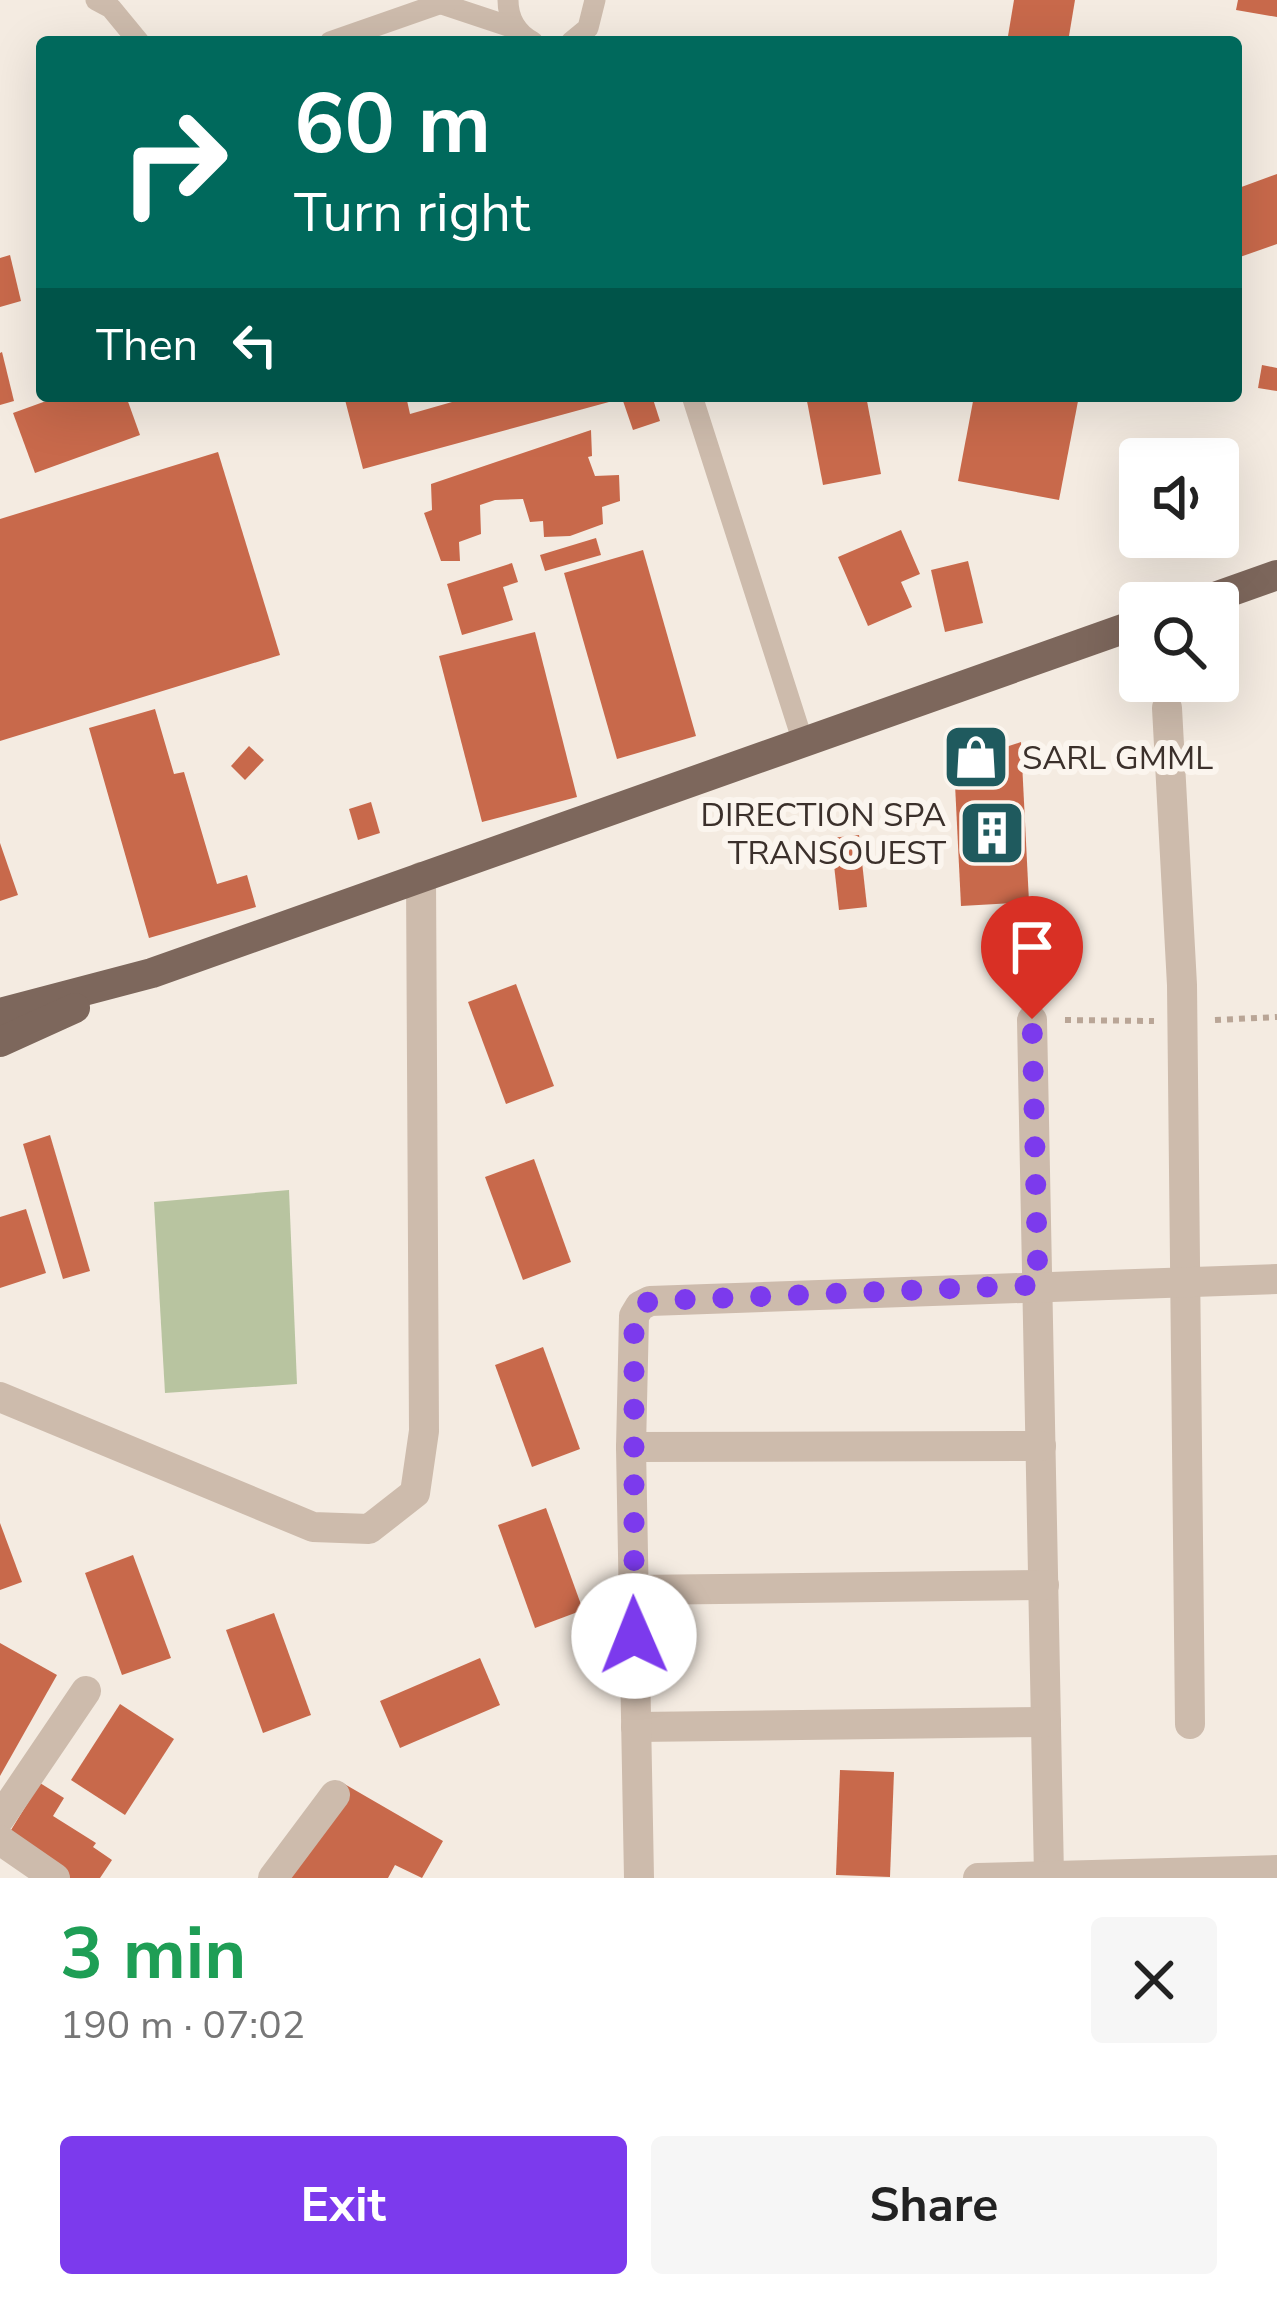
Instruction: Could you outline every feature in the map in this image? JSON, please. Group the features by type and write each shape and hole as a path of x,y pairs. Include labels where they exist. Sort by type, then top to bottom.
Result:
{"main road":[{"path":"1239,588 1277,575"},
{"path":"0,1013 152,973 1119,630"},
{"path":"0,1042 152,973"}],"street":[{"path":"1167,708 1182,985 1190,1724"},
{"path":"0,1397 313,1527 370,1529 415,1493 424,1431 422,877"},
{"path":"1032,1019 1049,1876"},
{"path":"639,1878 631,1448 634,1316 640,1306 650,1301 1277,1279"},
{"path":"631,1448 1041,1446"},
{"path":"633,1590 1044,1585"},
{"path":"0,1818 86,1690"},
{"path":"636,1727 1046,1722"},
{"path":"273,1878 334,1795"},
{"path":"0,1840 55,1878"},
{"path":"978,1878 1277,1870"}],"lane":[{"path":"508,0 510,17 525,36"},
{"path":"582,36 595,0"},
{"path":"107,2 134,36"},
{"path":"346,36 439,2 525,36"},
{"path":"694,402 802,742"}],"green space":[{"path":"289,1190 297,1384 165,1393 154,1202"}],"building":[{"path":"1014,0 1075,0 1069,36 1008,36"},
{"path":"1238,0 1277,0 1277,17 1236,10"},
{"path":"1277,174 1277,244 1242,256 1242,187"},
{"path":"10,255 21,301 0,307 0,258"},
{"path":"0,353 14,401 0,405"},
{"path":"1262,365 1277,368 1277,391 1258,388"},
{"path":"43,402 128,402 140,435 35,473 13,413"},
{"path":"346,402 407,402 410,414 452,402 609,402 363,469"},
{"path":"623,402 654,402 660,421 633,430"},
{"path":"807,402 867,402 881,474 823,485"},
{"path":"973,402 1078,402 1059,500 958,481"},
{"path":"591,430 592,456 588,457 595,476 619,475 620,501 602,507 603,524 570,536 544,537 543,521 530,522 523,499 495,500 480,505 481,534 459,542 460,561 441,561 424,513 432,510 431,484"},
{"path":"218,452 280,655 0,741 0,519"},
{"path":"901,530 920,574 901,582 912,607 868,626 838,557"},
{"path":"596,538 601,555 545,571 540,555"},
{"path":"643,550 696,736 617,759 564,573"},
{"path":"968,561 983,623 945,632 931,570"},
{"path":"512,563 518,582 503,587 513,620 462,635 447,584"},
{"path":"535,632 577,797 482,822 439,656"},
{"path":"155,709 174,774 184,772 217,884 247,875 256,907 149,938 89,728"},
{"name":"DIRECTION SPA TRANSOUEST","path":"1021,742 1029,902 961,906 954,764"},
{"path":"249,746 264,760 245,780 231,766"},
{"path":"371,802 380,833 358,840 349,809"},
{"path":"859,835 867,907 839,910 831,838"},
{"path":"0,843 18,895 0,901"},
{"path":"516,984 554,1086 506,1104 468,1002"},
{"path":"50,1135 90,1271 63,1279 23,1144"},
{"path":"534,1159 571,1262 523,1280 485,1177"},
{"path":"26,1209 46,1273 0,1288 0,1217"},
{"path":"543,1347 580,1449 532,1467 495,1365"},
{"path":"546,1508 583,1610 535,1628 498,1525"},
{"path":"0,1523 22,1582 0,1590"},
{"path":"133,1555 171,1658 122,1675 85,1573"},
{"path":"274,1613 311,1715 263,1733 226,1630"},
{"path":"0,1643 57,1675 0,1776"},
{"path":"480,1658 500,1705 400,1748 380,1701"},
{"path":"120,1704 174,1739 125,1815 71,1780"},
{"path":"840,1770 894,1772 890,1877 836,1875"},
{"path":"341,1782 443,1841 422,1878 395,1865 388,1878 285,1878"},
{"path":"40,1783 64,1798 53,1816 96,1843 93,1847 112,1860 100,1878 30,1878 3,1843"}],"place":[{"name":"SARL GMML","path":"976,757"},
{"name":"DIRECTION SPA TRANSOUEST","path":"992,833"}],"route":[{"path":"634,1636 631,1448 634,1316 640,1306 650,1301 1038,1285 1032,1019"}]}
